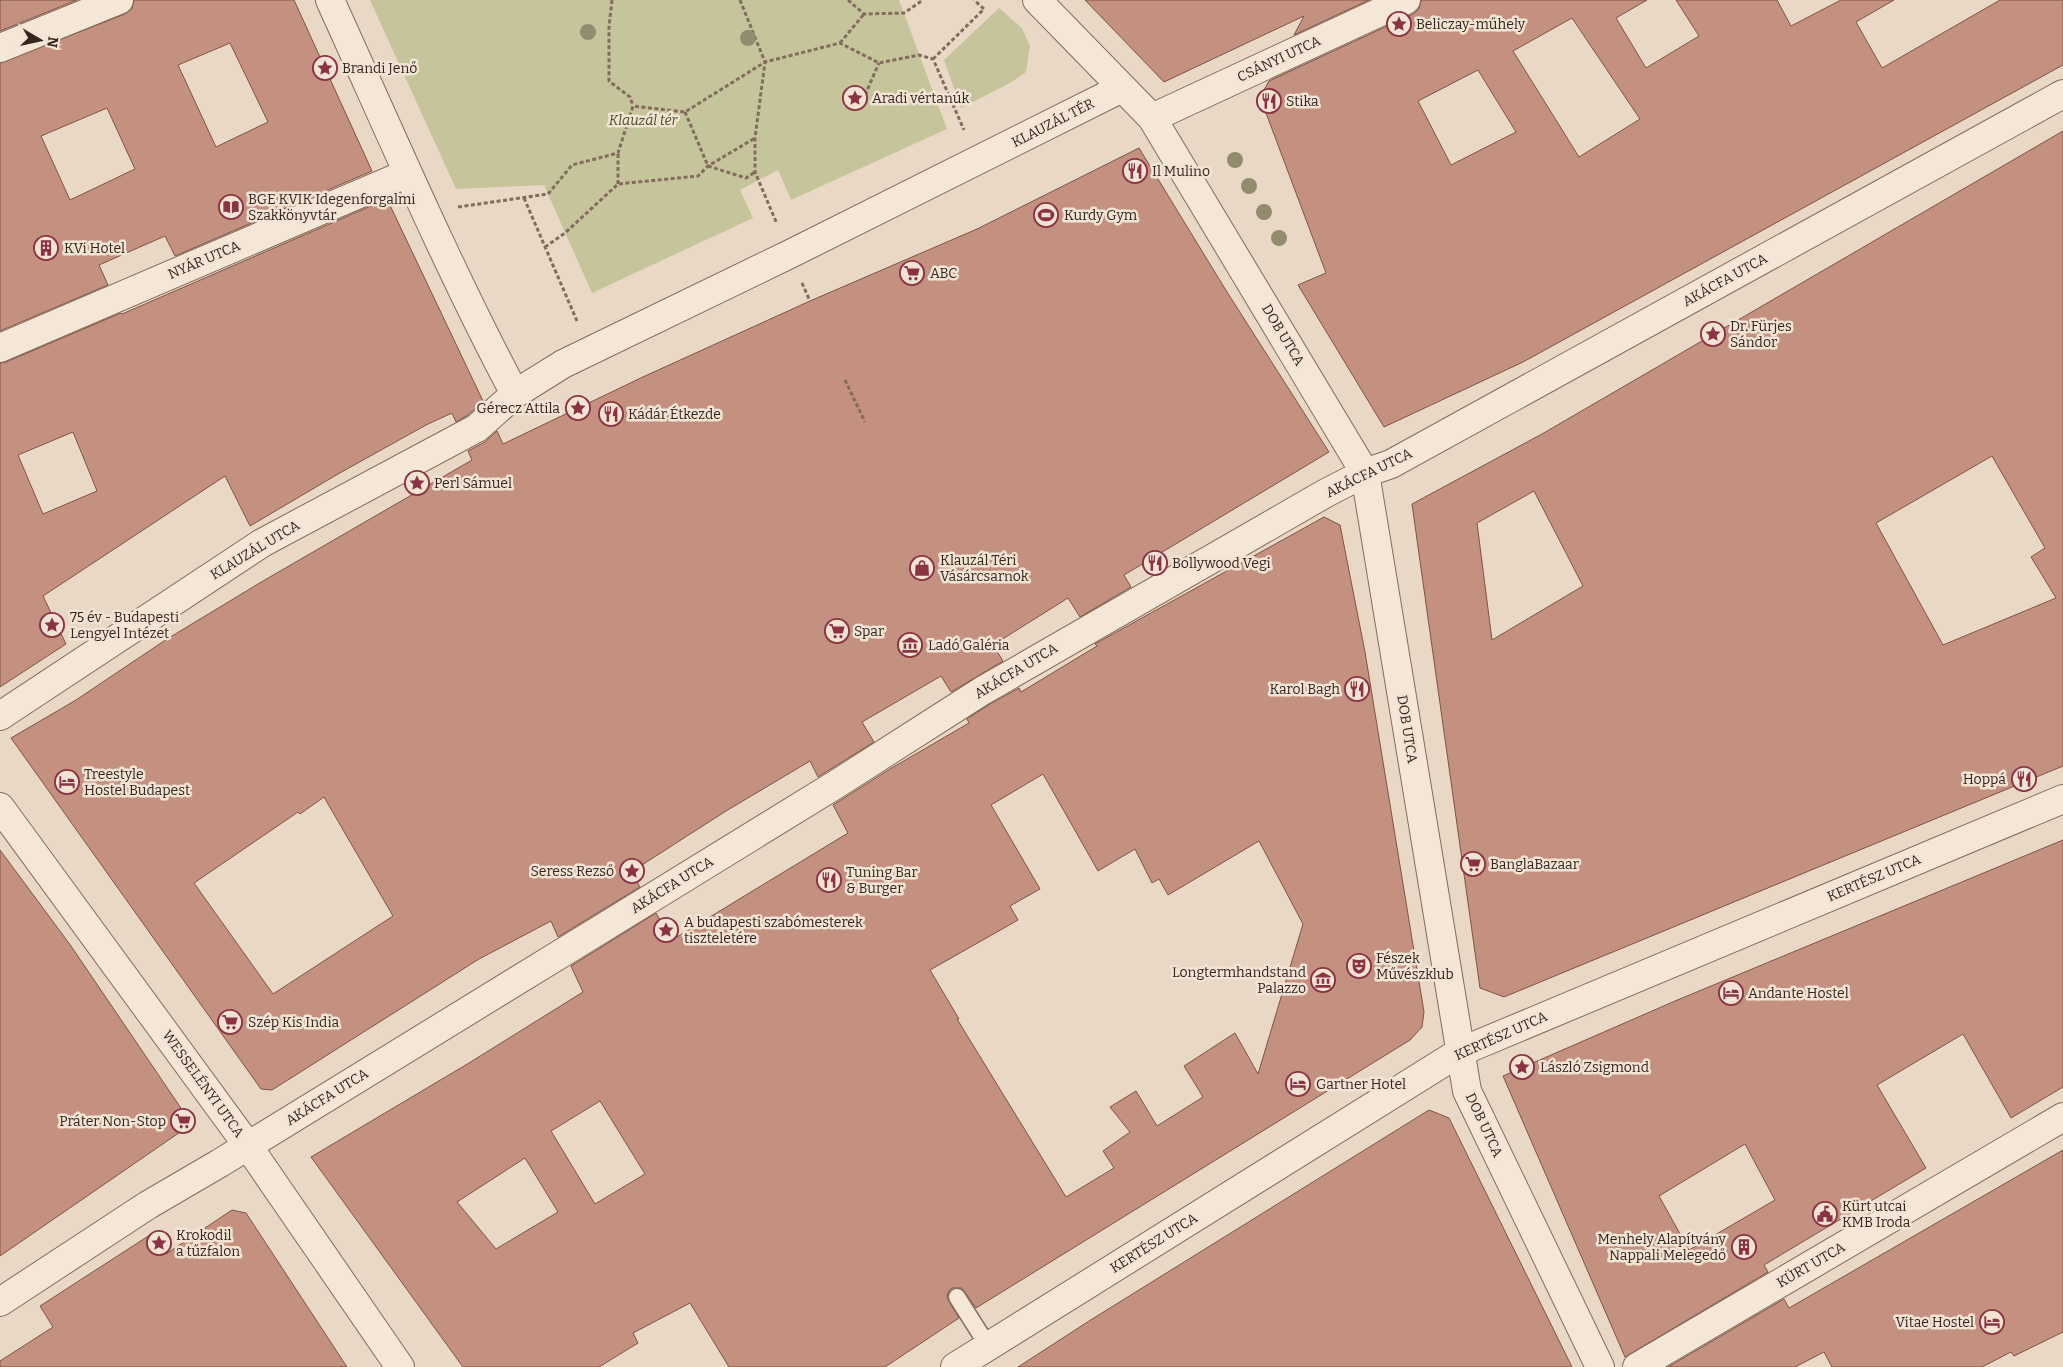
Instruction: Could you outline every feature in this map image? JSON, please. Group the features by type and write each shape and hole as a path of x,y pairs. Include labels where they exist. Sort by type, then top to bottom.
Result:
{"street":[{"path":"0,48 119,0"},
{"path":"330,0 426,211 494,355 515,394"},
{"path":"1037,0 1152,118"},
{"name":"CSÁNYI UTCA","path":"1152,118 1406,0"},
{"name":"KLAUZÁL TÉR","path":"515,394 563,364 790,254 1122,88"},
{"name":"AKÁCFA UTCA","path":"0,1302 148,1204 248,1146 835,785 982,691 1317,498 1365,473 1391,464 2063,94"},
{"name":"DOB UTCA","path":"1152,118 1365,473 1467,1091 1600,1367"},
{"name":"NYÁR UTCA","path":"0,348 408,172"},
{"name":"KLAUZÁL UTCA","path":"0,716 262,543 477,428 515,394"},
{"name":"KERTÉSZ UTCA","path":"955,1367 1460,1052 2063,799"},
{"name":"WESSELÉNYI UTCA","path":"0,807 248,1146 400,1367"},
{"name":"KÜRT UTCA","path":"1637,1367 2063,1117"}],"lane":[{"path":"957,1297 988,1346"}],"path":[{"path":"612,0 609,26 610,81 630,97 633,106 618,153 618,184"},
{"path":"740,0 765,62 755,138 755,172 772,214"},
{"path":"848,0 864,14 904,13 922,0"},
{"path":"933,59 984,9 974,0"},
{"path":"633,106 685,112 765,62 840,43 864,14"},
{"path":"840,43 879,63 919,55 933,59"},
{"path":"933,59 978,161"},
{"path":"865,95 879,63"},
{"path":"685,112 708,166 746,178 755,172"},
{"path":"545,247 565,233 618,184 698,176 708,166 755,138"},
{"path":"426,211 548,194 572,165 618,153"},
{"path":"524,198 570,306"},
{"path":"845,380 865,422"}],"green space":[{"name":"Klauzál tér","path":"370,0 899,0 947,129 791,200 778,170 740,190 753,218 592,293 544,185 456,189"},
{"path":"999,8 1022,28 1030,46 1026,72 1010,83 961,108 944,60"}],"building":[{"path":"0,0 77,0 0,31"},
{"path":"134,0 294,0 372,171 175,256 165,236 99,265 108,285 0,331 0,63 125,14 132,9","holes":["230,43 268,122 216,147 178,65","107,108 135,169 70,200 41,136"]},
{"path":"1085,0 1369,0 1294,35 1304,16 1164,82"},
{"path":"1421,0 1647,0 1616,18 1646,68 1699,36 1676,0 1777,0 1791,26 1841,0 1894,0 1856,22 1882,68 2000,0 2063,0 2063,65 1523,362 1384,427 1298,285 1326,273 1260,97 1269,81 1413,14 1419,9","holes":["1572,18 1640,119 1579,157 1513,51","1478,70 1516,132 1451,165 1418,101"]},
{"path":"2063,131 2063,766 1504,997 1480,988 1412,504 1542,434","holes":["1992,456 2045,548 2031,557 2056,598 1943,645 1876,523","1534,491 1583,586 1492,640 1477,523"]},
{"path":"1139,148 1227,292 1329,452 1124,575 1131,587 1080,617 1068,598 993,645 1003,661 951,692 941,676 862,722 874,742 818,777 810,761 726,811 631,872 640,887 558,937 551,921 479,959 272,1090 261,1089 11,738 76,700 167,639 263,581 472,460 468,451 485,442 497,431 503,444 645,376 810,301 977,229","holes":["324,797 393,916 273,994 194,883 298,812 300,814"]},
{"path":"387,199 483,401 468,415 456,422 452,413 426,425 250,526 225,476 43,596 66,644 0,687 0,363 122,314","holes":["73,432 97,491 43,514 18,455"]},
{"path":"1324,517 1340,525 1365,652 1424,1012 1422,1027 1410,1040 976,1308 962,1288 952,1288 948,1292 947,1298 959,1318 885,1367 729,1367 690,1303 633,1333 638,1343 599,1367 463,1367 311,1157 469,1063 583,992 571,966 656,913 672,940 848,833 833,805 969,723 967,719 990,704 1019,688 1021,692 1097,646 1095,644","holes":["1043,774 1098,871 1135,849 1152,883 1159,879 1168,895 1259,841 1303,924 1258,1074 1235,1033 1184,1066 1203,1097 1157,1126 1136,1091 1110,1107 1130,1132 1103,1151 1114,1168 1066,1197 957,1019 959,1019 930,970 1018,920 1010,906 1040,889 991,805","600,1101 645,1174 595,1204 551,1131","525,1158 558,1212 496,1249 457,1202"]},
{"path":"2063,840 2063,1087 2011,1118 1963,1034 1877,1085 1926,1168 1764,1265 1768,1272 1625,1357 1503,1076 1675,1001","holes":["1745,1144 1775,1200 1689,1250 1659,1196"]},
{"path":"0,850 71,946 187,1117 186,1128 0,1256"},
{"path":"1429,1110 1449,1118 1572,1367 1018,1367 1089,1321"},
{"path":"2063,1150 2063,1332 2014,1356 2011,1352 1982,1367 1832,1367 1824,1352 1795,1367 1668,1367 1784,1299 1789,1308"},
{"path":"232,1210 246,1213 347,1367 0,1367 0,1361 53,1327 40,1306 153,1233 166,1254"}],"place":[{"name":"Beliczay-műhely","path":"1399,24"},
{"name":"Brandi Jenő","path":"325,68"},
{"name":"Aradi vértanúk","path":"855,98"},
{"name":"Stika","path":"1269,101"},
{"name":"Il Mulino","path":"1135,171"},
{"name":"BGE KVIK Idegenforgalmi Szakkönyvtár","path":"231,207"},
{"name":"Kurdy Gym","path":"1046,215"},
{"name":"KVi Hotel","path":"46,248"},
{"name":"ABC","path":"912,273"},
{"name":"Dr. Fürjes Sándor","path":"1713,334"},
{"name":"Gérecz Attila","path":"578,408"},
{"name":"Kádár Étkezde","path":"611,414"},
{"name":"Perl Sámuel","path":"417,483"},
{"name":"Bollywood Vegi","path":"1155,563"},
{"name":"Klauzál Téri Vásárcsarnok","path":"922,568"},
{"name":"75 év - Budapesti Lengyel Intézet","path":"52,625"},
{"name":"Spar","path":"837,631"},
{"name":"Ladó Galéria","path":"910,645"},
{"name":"Karol Bagh","path":"1357,689"},
{"name":"Hoppá","path":"2024,779"},
{"name":"Treestyle Hostel Budapest","path":"67,782"},
{"name":"BanglaBazaar","path":"1473,864"},
{"name":"Seress Rezső","path":"632,871"},
{"name":"Tuning Bar & Burger","path":"829,880"},
{"name":"A budapesti szabómesterek tiszteletére","path":"666,930"},
{"name":"Fészek Művészklub","path":"1359,966"},
{"name":"Longtermhandstand Palazzo","path":"1323,980"},
{"name":"Andante Hostel","path":"1731,993"},
{"name":"Szép Kis India","path":"230,1022"},
{"name":"László Zsigmond","path":"1522,1067"},
{"name":"Gartner Hotel","path":"1298,1084"},
{"name":"Práter Non-Stop","path":"183,1121"},
{"name":"Kürt utcai KMB Iroda","path":"1825,1214"},
{"name":"Krokodil a tűzfalon","path":"159,1243"},
{"name":"Menhely Alapítvány Nappali Melegedő","path":"1744,1247"},
{"name":"Vitae Hostel","path":"1992,1322"}]}
